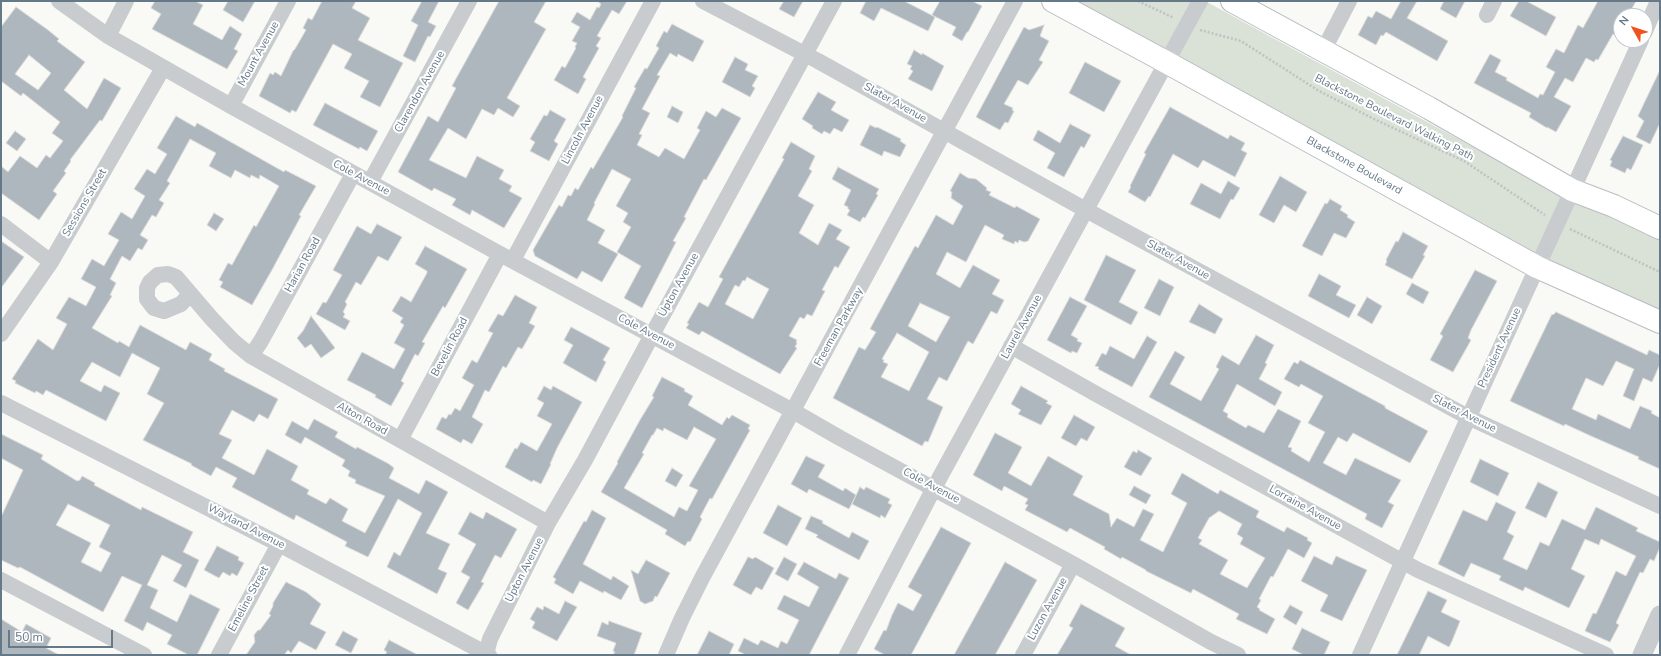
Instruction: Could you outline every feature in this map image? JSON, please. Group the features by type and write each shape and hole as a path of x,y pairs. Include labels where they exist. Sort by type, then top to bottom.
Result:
{"main road":[{"name":"Blackstone Boulevard","path":"1052,1 1166,62 1537,267 1660,322"},
{"path":"1232,1 1572,190 1614,206 1660,228"}],"street":[{"name":"Cole Avenue","path":"58,1 108,36 353,174 1073,564 1208,648 1238,655"},
{"path":"108,36 126,1"},
{"name":"Mount Avenue","path":"231,106 288,1"},
{"name":"Clarendon Avenue","path":"370,182 469,1"},
{"name":"Lincoln Avenue","path":"506,257 653,1"},
{"name":"Slater Avenue","path":"703,1 805,54 1086,210 1468,418 1660,506"},
{"name":"Upton Avenue","path":"486,655 490,639 548,523 586,460 652,335 834,1"},
{"name":"Freeman Parkway","path":"666,655 682,618 699,585 1015,1"},
{"name":"Laurel Avenue","path":"847,655 934,488 1200,1"},
{"path":"1323,51 1349,1"},
{"path":"1653,12 1658,1"},
{"name":"President Avenue","path":"1360,655 1637,48"},
{"name":"Sessions Street","path":"1,334 51,262 163,68"},
{"name":"Harian Road","path":"251,356 261,341 353,174"},
{"path":"1,224 51,262"},
{"name":"Bevelin Road","path":"400,440 506,257"},
{"name":"Alton Road","path":"190,294 234,342 251,356 548,523"},
{"name":"Lorraine Avenue","path":"1011,346 1418,570 1606,655"},
{"name":"Wayland Avenue","path":"1,403 279,544 486,655"},
{"name":"Emeline Street","path":"219,655 279,544"},
{"name":"Luzon Avenue","path":"1023,655 1073,564"},
{"path":"1,580 144,655"},
{"path":"1642,655 1660,616"}],"path":[{"name":"Blackstone Boulevard Walking Path","path":"1138,1 1208,33 1241,41 1319,91 1374,119 1464,161 1557,223 1660,272"}],"shaded area":[{"path":"1071,1 1205,1 1552,190 1660,239 1660,312 1554,263 1451,210"}],"building":[{"path":"155,1 195,1 203,5 193,24 222,40 230,26 242,34 234,49 238,51 227,69 152,29 161,14 151,8"},
{"path":"228,1 255,1 243,22 223,10"},
{"path":"322,1 356,1 352,8 370,18 358,40 403,63 380,107 360,97 369,81 344,68 352,54 333,44 296,112 292,110 290,113 259,96 270,73 273,75 275,72 281,76 293,51 306,30 303,28 308,18 312,20"},
{"path":"422,1 439,1 428,22 436,26 430,37 428,36 415,62 403,56 418,25 411,21"},
{"path":"499,1 546,1 534,22 546,29 507,98 520,106 513,117 498,108 494,115 482,109 466,139 448,128 429,160 466,178 477,156 504,170 499,179 512,186 509,191 522,198 504,228 472,210 470,215 452,205 456,199 434,188 432,191 398,172 428,116 438,122 456,88 452,86"},
{"path":"597,1 627,1 619,14 612,10 597,36 601,38 596,46 599,48 583,77 586,79 578,94 554,80 562,66 565,68 576,48 577,43 572,41 580,27 571,22 577,12 590,20 597,7 599,8 601,4"},
{"path":"784,1 803,1 794,17 779,9"},
{"path":"866,1 904,1 935,17 928,31 881,8 874,21 860,13"},
{"path":"940,1 972,1 982,6 962,41 952,35 956,27 932,15"},
{"path":"1401,1 1417,1 1407,18 1448,41 1437,61 1386,32 1383,36 1381,35 1376,45 1358,35 1368,16 1372,18 1376,11 1391,19"},
{"path":"1444,1 1465,1 1456,18 1440,9"},
{"path":"1519,1 1526,1 1556,17 1546,36 1510,16"},
{"path":"1598,1 1636,1 1632,8 1613,8 1613,34 1598,60 1596,59 1594,62 1586,58 1573,82 1565,78 1554,97 1571,106 1556,132 1529,117 1531,113 1474,83 1490,54 1501,60 1495,72 1538,98 1540,94 1543,95 1555,72 1546,67 1556,49 1564,53 1578,25 1583,28"},
{"path":"16,7 48,30 59,39 57,41 85,62 64,90 87,109 104,78 121,88 102,121 100,120 70,160 71,161 64,171 66,173 53,191 57,194 39,220 1,193 1,166 8,172 20,156 37,168 46,155 50,158 63,141 52,133 60,122 23,93 21,96 1,81 1,27","holes":["29,55 51,73 38,90 15,74"]},
{"path":"672,24 704,41 693,62 678,54 677,57 670,53 657,75 660,76 642,109 650,113 639,134 642,135 637,145 659,157 665,148 684,159 700,130 697,128 706,111 716,117 722,108 741,118 706,180 704,179 684,217 686,218 673,241 676,242 642,308 624,298 641,266 617,252 631,227 623,222 628,213 616,206 631,179 612,169 587,220 605,230 598,243 618,254 602,282 582,271 577,279 535,256 533,250 559,205 562,207 568,195 571,196 575,188 578,190 591,167 593,169 623,117 622,116 636,88 634,87 645,68 647,69 659,48 656,46 664,31 667,33"},
{"path":"1044,25 1040,36 1049,41 1039,60 1043,62 1028,85 1018,80 1004,104 1013,108 1012,110 1014,111 1008,123 1005,122 1000,130 976,117 1024,27 1029,30"},
{"path":"914,50 944,66 932,91 908,79 913,71 910,69 912,66 907,64"},
{"path":"735,57 748,64 745,70 758,76 752,86 755,88 750,97 722,82"},
{"path":"1085,62 1121,81 1104,112 1069,93"},
{"path":"1660,70 1660,123 1650,144 1636,137 1644,121 1638,116"},
{"path":"818,92 836,102 831,110 849,120 842,132 834,128 830,134 824,131 822,134 802,119"},
{"path":"325,103 378,131 367,151 360,147 359,149 313,125"},
{"path":"672,106 683,112 678,123 667,117"},
{"path":"1170,107 1228,139 1230,135 1245,143 1241,150 1247,153 1235,177 1203,160 1198,168 1173,154 1150,197 1149,196 1145,202 1128,192 1146,154 1144,153"},
{"path":"550,110 566,119 554,141 558,144 549,161 530,151 535,142 530,139 544,115 547,116"},
{"path":"176,116 195,127 197,123 284,172 285,170 316,186 299,215 301,216 252,305 220,287 223,282 219,280 228,263 232,265 254,225 256,227 279,186 260,175 259,179 251,175 250,178 235,170 231,178 209,166 216,153 190,139 167,181 170,183 159,200 164,203 156,217 152,215 140,235 148,240 142,250 138,248 130,261 122,256 110,279 116,283 110,295 112,296 92,328 118,343 119,341 129,347 140,325 186,350 190,342 212,354 209,360 225,369 224,371 278,399 268,419 259,414 254,422 232,410 219,434 232,440 222,458 254,475 267,449 298,466 291,480 309,490 307,494 326,504 330,498 348,509 342,521 365,533 385,496 355,483 356,480 348,476 350,471 342,466 345,460 305,437 301,444 285,435 292,421 308,430 314,419 338,432 335,437 356,449 357,447 389,464 394,468 389,478 419,494 426,480 448,492 426,533 450,544 438,569 447,573 437,594 387,567 394,552 400,556 422,513 398,499 368,557 345,546 347,542 296,515 294,520 232,487 237,478 216,467 211,476 191,465 192,464 143,440 164,403 147,394 160,368 132,353 120,377 92,362 80,381 101,392 104,385 120,393 106,421 46,390 43,395 36,391 35,393 15,383 16,381 12,379 38,339 53,350 67,324 56,318 69,297 86,306 96,287 81,279 92,259 104,266 119,240 108,234 121,212 132,219 145,196 134,189 147,169 155,174 167,154 157,148"},
{"path":"1070,124 1091,135 1084,148 1081,146 1064,177 1047,168 1055,153 1033,140 1038,130 1060,143"},
{"path":"870,125 901,139 900,141 906,145 900,157 884,151 882,156 860,145"},
{"path":"15,131 26,139 17,151 6,143"},
{"path":"1623,136 1643,145 1631,170 1627,168 1625,173 1610,166 1612,161 1610,160"},
{"path":"791,142 815,156 809,169 812,171 798,196 814,205 799,233 818,245 829,223 842,230 836,239 850,247 838,268 835,266 822,290 825,291 812,316 807,314 804,319 800,317 789,336 797,340 795,347 797,348 780,374 702,331 699,335 686,328 689,324 687,323 699,302 708,307 723,279 719,277 784,159 782,158","holes":["747,277 769,289 753,319 725,304 735,285 739,287 743,280 745,281"]},
{"path":"838,167 879,189 876,194 878,195 865,218 863,217 860,222 847,215 850,210 844,205 851,190 832,179"},
{"path":"960,173 968,178 976,179 987,188 986,190 991,192 989,195 1015,208 1016,206 1040,219 1028,241 1024,242 1019,240 1018,243 1015,241 1014,244 1002,239 1004,235 985,225 966,262 947,252 936,274 960,288 973,265 1000,280 992,294 1004,300 997,314 991,311 973,344 968,341 947,381 939,377 927,399 943,407 928,442 925,441 922,446 833,398 859,347 865,350 876,332 870,329 915,246 918,248 936,215 953,225 963,206 951,198 952,192 950,191","holes":["920,303 950,317 936,342 908,326","897,333 929,352 909,391 881,377 888,364 883,362 884,360 882,359"]},
{"path":"1280,176 1307,192 1296,212 1284,205 1274,223 1259,215"},
{"path":"1228,181 1240,188 1233,200 1231,199 1220,219 1190,204 1201,183 1221,194"},
{"path":"1330,199 1342,206 1340,210 1355,222 1346,238 1334,233 1322,256 1302,246 1325,203 1327,204"},
{"path":"214,213 224,219 216,231 207,225"},
{"path":"377,224 402,237 388,261 378,256 361,285 356,282 345,302 347,304 343,312 345,314 343,317 350,321 345,330 316,314 323,302 326,303 342,275 333,270 357,226 371,234"},
{"path":"1403,232 1428,246 1423,255 1425,256 1412,279 1385,265 1396,241 1398,242"},
{"path":"1,241 24,257 1,288"},
{"path":"425,246 467,269 445,308 443,306 422,342 425,343 418,356 415,354 401,381 404,383 391,406 375,397 376,395 347,380 362,352 394,369 405,349 394,343 404,325 400,322 403,318 392,311 401,296 411,302 427,273 427,271 415,264"},
{"path":"1106,255 1136,270 1119,302 1138,312 1131,325 1084,300"},
{"path":"1475,270 1497,281 1471,330 1468,338 1471,340 1453,372 1430,360 1443,336 1440,334"},
{"path":"1319,274 1341,286 1336,295 1356,305 1349,318 1308,296"},
{"path":"1159,279 1174,287 1160,316 1144,308"},
{"path":"1412,283 1429,292 1423,304 1406,294"},
{"path":"515,295 537,307 529,323 535,326 522,349 518,347 506,368 503,366 489,392 485,390 472,417 483,424 472,444 463,439 461,443 436,429 442,417 446,419 449,414 451,415 455,408 460,411 474,385 462,378 472,360 477,363 493,333 488,331 498,314 503,316"},
{"path":"1070,297 1087,306 1071,335 1078,339 1077,341 1082,343 1077,353 1072,351 1071,353 1047,340"},
{"path":"1367,297 1382,306 1372,324 1357,315"},
{"path":"1199,304 1223,319 1215,334 1189,322"},
{"path":"1556,312 1647,355 1649,350 1660,355 1660,364 1652,382 1643,378 1634,401 1623,396 1634,369 1616,361 1603,386 1586,378 1572,409 1596,420 1598,414 1630,429 1640,406 1652,411 1651,413 1660,418 1660,469 1638,459 1639,457 1565,424 1564,426 1510,401 1552,314 1553,315"},
{"path":"311,316 335,348 321,358 311,344 305,348 297,338 303,331"},
{"path":"571,327 610,348 603,360 606,362 596,382 563,363 573,345 564,340"},
{"path":"1256,335 1274,345 1265,363 1267,364 1259,379 1282,392 1275,406 1237,384 1223,411 1228,414 1227,417 1246,428 1248,425 1264,433 1278,409 1301,421 1288,447 1292,448 1291,451 1309,462 1325,432 1308,423 1323,396 1301,384 1299,387 1284,379 1294,362 1298,364 1300,360 1428,431 1410,463 1353,433 1347,442 1338,437 1323,463 1346,475 1355,458 1401,480 1388,502 1394,505 1382,528 1365,519 1367,514 1149,397 1175,351 1185,357 1170,384 1201,401 1219,369 1216,367 1222,355 1239,365"},
{"path":"1147,336 1157,342 1132,387 1095,366 1102,353 1106,355 1110,346 1134,359"},
{"path":"662,377 685,389 684,391 693,396 688,405 722,425 727,417 729,419 732,415 750,425 748,429 750,430 712,499 710,498 700,517 702,519 690,542 688,541 685,546 665,534 667,530 601,492 654,397 652,396","holes":["694,427 716,439 689,486 698,490 687,511 679,507 674,517 624,488 657,428 663,431 664,428 687,440"]},
{"path":"544,386 551,390 553,386 582,402 557,448 541,484 533,480 532,482 505,467 515,448 517,449 521,442 537,451 552,424 537,416 544,403 537,399"},
{"path":"1021,386 1048,401 1046,403 1052,406 1041,425 1018,414 1021,410 1011,404"},
{"path":"1074,415 1095,427 1087,441 1081,438 1076,446 1061,438"},
{"path":"995,433 1022,447 1008,473 1031,486 1048,456 1083,476 1073,495 1109,514 1111,527 1117,518 1134,527 1143,509 1154,514 1140,540 1163,552 1187,503 1171,494 1182,473 1218,494 1220,490 1259,511 1256,517 1284,532 1287,527 1308,538 1307,540 1312,543 1304,558 1288,549 1259,599 1261,600 1257,607 1260,609 1259,610 1275,619 1267,634 1236,619 1239,614 1193,589 1191,593 1146,571 1122,557 1121,559 1104,549 1105,547 1070,528 1067,532 1025,510 1028,505 1025,504 1028,499 1004,486 1002,491 973,475","holes":["1219,511 1242,524 1237,534 1243,538 1240,544 1265,558 1247,588 1220,574 1228,560 1199,544 1202,540 1198,538 1209,518"]},
{"path":"1,434 43,455 41,459 77,481 80,480 82,476 95,483 94,485 141,510 142,507 193,532 183,552 199,560 186,588 173,581 182,565 162,555 147,585 158,590 150,608 177,622 190,594 220,609 197,655 189,655 167,644 172,635 147,622 143,631 124,621 142,585 122,576 103,612 20,567 18,568 1,560 1,517 23,470 1,458","holes":["68,504 110,525 99,547 111,553 101,572 81,562 91,543 56,525"]},
{"path":"1138,450 1152,458 1141,476 1124,467 1133,451 1137,453"},
{"path":"806,456 825,465 818,477 843,491 845,488 856,495 849,509 809,489 807,493 791,484"},
{"path":"1480,459 1509,473 1498,496 1470,482"},
{"path":"672,468 683,475 676,487 665,481"},
{"path":"1538,482 1558,492 1546,518 1525,508"},
{"path":"1134,486 1151,495 1146,504 1129,495"},
{"path":"860,487 864,490 866,487 890,499 888,503 892,505 885,518 881,515 880,518 852,504"},
{"path":"1496,502 1516,512 1507,532 1514,536 1503,559 1527,570 1540,542 1549,546 1562,519 1585,530 1596,507 1638,528 1636,531 1660,542 1660,547 1654,561 1650,559 1643,573 1640,572 1616,623 1619,625 1610,642 1585,631 1593,613 1596,614 1616,571 1626,576 1636,556 1601,539 1599,545 1585,539 1571,569 1585,576 1569,608 1525,587 1523,591 1499,580 1501,576 1471,563 1464,577 1438,564 1463,510 1487,521"},
{"path":"778,505 802,518 787,546 763,533"},
{"path":"592,510 606,518 583,564 611,580 613,576 629,586 621,600 604,591 603,593 580,581 573,594 554,583 556,579 553,577 584,521 586,522"},
{"path":"470,512 483,519 486,512 517,529 501,558 495,555 481,582 484,583 468,610 456,603 470,577 461,572 476,544 458,534"},
{"path":"811,516 823,521 822,523 849,538 852,532 869,541 859,560 816,537 818,535 805,529"},
{"path":"941,527 971,543 911,655 885,655 874,649 884,630 886,631 898,603 913,611 922,595 908,587"},
{"path":"217,546 239,557 238,560 244,563 237,576 232,573 230,576 223,572 219,578 204,570"},
{"path":"1314,556 1332,565 1336,556 1367,570 1342,621 1320,611 1328,595 1301,581"},
{"path":"748,557 753,559 755,557 774,568 762,590 756,587 751,595 733,585"},
{"path":"784,557 797,564 788,581 775,574"},
{"path":"646,560 670,573 657,597 655,596 653,601 645,604 640,601 631,570 638,574"},
{"path":"804,562 836,579 839,573 849,578 809,655 746,655 738,651 744,638 758,645 761,640 778,648 781,641 787,644 799,620 777,609 784,595 809,607 819,587 797,574"},
{"path":"1005,562 1037,580 995,655 954,655"},
{"path":"286,582 306,592 321,604 310,624 326,632 316,650 299,641 291,653 288,650 284,655 246,655 255,642 254,635 258,630 260,630 271,615 269,614 273,603"},
{"path":"1428,591 1447,600 1441,612 1460,621 1452,641 1449,647 1428,636 1419,655 1397,655"},
{"path":"565,601 577,607 557,641 532,628 535,622 530,619 537,607 543,610 544,606 559,614"},
{"path":"1081,604 1125,628 1115,646 1131,655 1057,655 1073,628 1069,626"},
{"path":"1290,605 1303,612 1296,625 1283,617"},
{"path":"1,619 22,632 26,624 51,638 46,648 59,655 1,655"},
{"path":"609,621 642,633 634,655 613,655 615,652 613,651 616,643 597,636 602,622 608,625"},
{"path":"1302,628 1330,642 1324,655 1304,655 1292,649"},
{"path":"343,631 358,639 351,653 335,645"},
{"path":"709,631 734,644 729,655 697,655"},
{"path":"389,640 418,655 385,655 387,652 384,650"}]}
